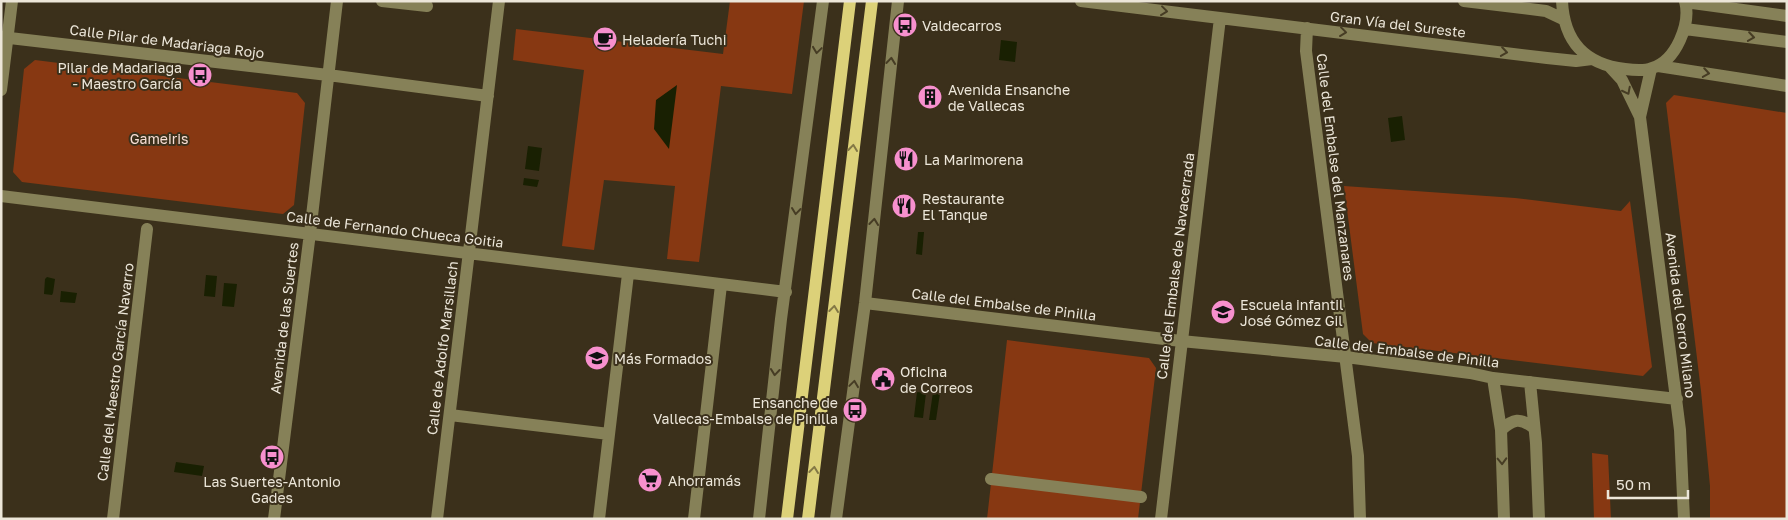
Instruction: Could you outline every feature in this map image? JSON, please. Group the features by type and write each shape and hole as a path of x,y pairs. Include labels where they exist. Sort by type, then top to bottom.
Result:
{"main road":[{"path":"787,519 850,1"},
{"path":"808,519 872,1"}],"street":[{"path":"1,90 5,37 12,1"},
{"name":"Avenida de las Suertes","path":"274,519 337,1"},
{"path":"382,1 427,6"},
{"name":"Calle de Adolfo Marsillach","path":"437,519 500,1"},
{"path":"759,519 823,1"},
{"path":"836,519 865,303 898,1"},
{"name":"Gran Vía del Sureste","path":"1081,1 1547,58 1592,59"},
{"path":"1464,1 1546,11 1563,19"},
{"path":"1562,1 1563,19 1572,41 1592,59 1610,67 1630,70 1654,67 1787,86"},
{"path":"1654,67 1676,49 1685,29 1687,8 1685,2 1787,16"},
{"name":"Calle del Embalse de Navacerrada","path":"1160,519 1220,18"},
{"name":"Calle del Embalse del Manzanares","path":"1307,28 1306,51 1358,456 1360,519"},
{"path":"1685,29 1787,42"},
{"name":"Calle Pilar de Madariaga Rojo","path":"5,37 488,96"},
{"name":"Avenida del Cerro Milano","path":"1610,67 1622,80 1640,117 1677,399 1684,519"},
{"name":"Avenida del Cerro Milano","path":"1640,117 1654,67"},
{"name":"Calle de Fernando Chueca Goitia","path":"1,196 786,292"},
{"name":"Calle del Maestro García Navarro","path":"113,519 147,229"},
{"path":"599,519 628,274"},
{"path":"694,519 721,285"},
{"name":"Calle del Embalse de Pinilla","path":"865,303 1181,341 1346,357 1470,373 1493,378 1677,399"},
{"path":"1493,378 1500,430 1504,519"},
{"path":"1530,382 1539,519"},
{"path":"450,415 609,434"},
{"path":"1500,430 1514,420 1524,421 1534,428"},
{"path":"991,479 1141,497"}],"green space":[{"path":"730,1 804,1 792,94 721,86 699,262 667,259 675,186 604,180 594,250 562,246 584,70 513,60 516,29 723,54"},
{"name":"Gameiris","path":"35,60 297,93 305,103 294,205 283,214 22,182 13,172 24,69"},
{"path":"1674,95 1787,113 1787,519 1710,519 1710,486 1701,391 1666,103"},
{"path":"1344,186 1515,198 1621,211 1630,201 1652,367 1643,376 1372,343 1363,334"},
{"path":"1007,340 1149,358 1156,368 1138,519 987,519"},
{"path":"1592,453 1608,455 1611,519 1594,519"}],"shaded area":[{"path":"1001,40 1017,42 1015,62 999,60"},
{"path":"677,85 669,149 654,129 656,100"},
{"path":"1402,116 1405,140 1391,142 1388,118"},
{"path":"528,146 542,148 539,171 525,169"},
{"path":"524,178 539,180 537,187 523,185"},
{"path":"918,232 924,232 922,255 916,254"},
{"path":"206,275 217,276 215,297 204,296"},
{"path":"47,277 55,279 52,295 44,294 45,279"},
{"path":"224,283 237,284 234,307 222,306"},
{"path":"61,291 77,293 75,303 60,302"},
{"path":"917,392 926,393 923,418 914,417"},
{"path":"933,392 940,393 936,420 929,420"},
{"path":"176,462 204,466 202,476 174,472"}],"place":[{"name":"Valdecarros","path":"905,25"},
{"name":"Heladería Tuchi","path":"605,39"},
{"name":"Pilar de Madariaga - Maestro García","path":"200,75"},
{"name":"Avenida Ensanche de Vallecas","path":"930,97"},
{"name":"La Marimorena","path":"906,159"},
{"name":"Restaurante El Tanque","path":"904,206"},
{"name":"Escuela infantil José Gómez Gil","path":"1223,312"},
{"name":"Más Formados","path":"597,358"},
{"name":"Oficina de Correos","path":"883,379"},
{"name":"Ensanche de Vallecas-Embalse de Pinilla","path":"855,410"},
{"name":"Las Suertes-Antonio Gades","path":"272,457"},
{"name":"Ahorramás","path":"650,480"}]}
